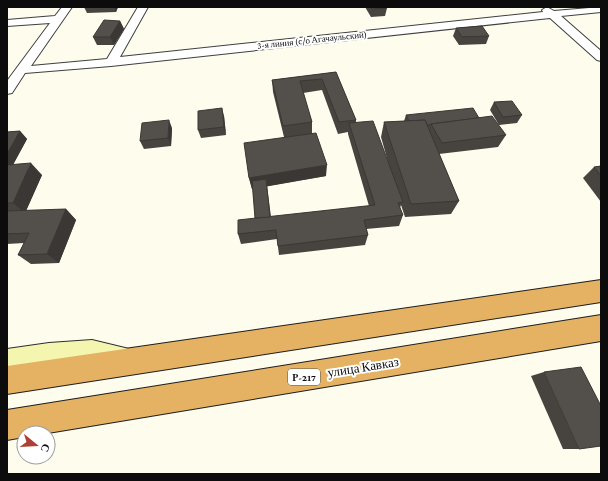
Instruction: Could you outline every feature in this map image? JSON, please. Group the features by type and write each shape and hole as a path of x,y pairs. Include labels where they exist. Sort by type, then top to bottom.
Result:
{"highway":[{"path":"7,380 601,291"},
{"name":"улица Кавказ","path":"7,425 601,328"}],"street":[{"path":"7,90 67,7"},
{"path":"111,62 143,7"},
{"path":"544,7 601,57"},
{"name":"3-я линия (с/о Агачаульский)","path":"22,70 111,62 601,9"},
{"path":"7,23 58,19"},
{"path":"7,362 49,356 92,353 130,362"}],"building":[{"path":"370,7 386,7 387,8 372,9"},
{"path":"104,20 120,21 110,37 93,37"},
{"path":"482,26 489,36 462,37 456,28"},
{"path":"336,72 356,120 339,122 322,79 300,81 312,122 283,126 272,80"},
{"path":"512,101 522,115 503,117 494,102"},
{"path":"222,108 224,127 198,130 198,111"},
{"path":"473,108 479,118 430,125 427,125 425,120 409,121 406,115"},
{"path":"492,116 506,135 442,143 431,124"},
{"path":"169,120 168,138 140,141 142,123"},
{"path":"425,120 459,201 411,204 384,122"},
{"path":"373,121 403,202 398,203 403,215 364,220 368,235 278,246 276,230 238,234 238,220 375,205 349,123"},
{"path":"20,131 7,154 7,132"},
{"path":"316,133 327,165 249,178 244,143"},
{"path":"31,163 13,203 7,203 7,165"},
{"path":"601,166 601,176 594,167"},
{"path":"266,179 270,217 255,218 252,181"},
{"path":"66,209 47,254 18,255 29,233 7,234 7,211"},
{"path":"581,367 601,406 601,446 579,449 544,372"}]}
